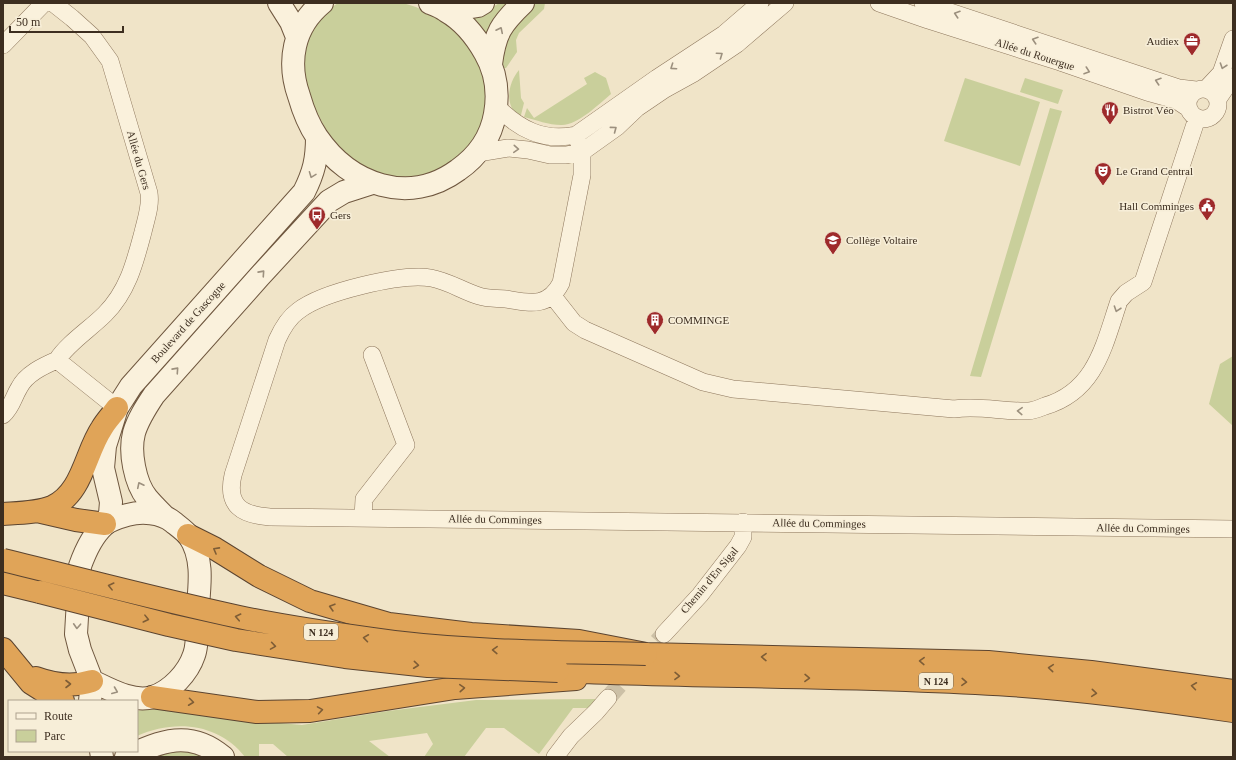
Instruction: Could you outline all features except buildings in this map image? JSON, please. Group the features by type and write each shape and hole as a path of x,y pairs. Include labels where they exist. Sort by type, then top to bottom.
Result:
{"highway":[{"path":"3,514 36,511 59,503 72,490 101,428 117,408"},
{"path":"36,511 76,520 105,524"},
{"path":"188,536 214,548 259,576 310,601 389,624 471,634 579,641 646,654"},
{"name":"N 124","path":"3,560 240,617 307,630 395,642 477,649 988,662 1091,672 1233,691"},
{"name":"N 124","path":"3,583 236,640 337,656 428,666 638,675 947,682 1012,685 1130,696 1233,711"},
{"path":"3,649 31,683 50,696 60,700"},
{"path":"19,668 34,678 48,683 68,685 91,691"},
{"path":"141,699 257,712 310,711 455,688 638,675"}],"street":[{"path":"3,45 44,3"},
{"name":"Allée du Gers","path":"3,415 11,406 18,389 24,381 42,367 57,360 63,350 104,315 123,291 134,265 149,208 149,193 110,61 92,36 53,3"},
{"path":"279,3 291,22 297,37"},
{"path":"322,3 310,15 303,25 297,37 293,56 294,74 298,94 304,110 317,137 335,157 353,172 372,183 393,188 413,188 434,183 449,177 463,167 478,153 488,138 493,123 496,106 496,82 491,64 481,46 463,24 438,7"},
{"path":"438,7 478,6 483,3"},
{"path":"491,64 494,44 502,26 523,3"},
{"path":"496,106 518,125 539,134 552,138 563,138 576,135 657,78 724,34 760,3"},
{"path":"478,153 508,148 528,150 550,155 566,155 582,152 617,126 637,108 665,89 694,73 737,44 785,3"},
{"name":"Allée du Rouergue","path":"879,3 1147,92 1176,100 1193,113"},
{"name":"Allée du Rouergue","path":"923,3 1179,88 1207,93"},
{"path":"1207,93 1221,73 1233,39"},
{"path":"576,135 582,152 582,180 563,278 559,288 552,296 574,323 585,330 684,374 717,386 733,389 954,410 965,407 1029,411 1058,402 1084,383 1098,363 1119,301 1126,293 1143,282 1193,113 1189,98 1207,93 1233,77"},
{"path":"1193,113 1202,119 1212,117 1218,108 1207,93"},
{"name":"Boulevard de Gascogne","path":"105,524 110,514 111,502 103,468 105,446 117,408 131,386 304,192 315,166 317,137"},
{"name":"Boulevard de Gascogne","path":"188,536 164,516 146,497 136,476 132,454 133,434 140,415 154,395 329,201 344,192 372,183"},
{"name":"Allée du Comminges","path":"552,296 537,302 524,303 479,296 453,284 431,278 399,278 372,283 312,302 297,311 281,331 275,345 233,475 230,488 232,496 240,508 249,514 256,516 1233,529"},
{"path":"363,518 364,499 406,445 372,355"},
{"path":"57,360 117,408"},
{"path":"164,516 152,513 128,515 105,524 92,540 83,557 80,566 76,634 91,691 124,694 141,699 164,691 175,684 189,666 195,654 199,570 194,546 188,536"},
{"name":"Chemin d'En Sigal","path":"664,634 700,595 738,546 742,537 743,522"},
{"path":"555,757 570,736 596,712 608,698"},
{"path":"138,752 152,745 166,741 180,740 203,744 223,757"},
{"path":"127,757 137,752"}],"green space":[{"path":"338,3 403,3 416,7 439,18 457,32 471,48 487,80 488,104 474,142 459,159 427,175 392,178 365,169 340,149 328,133 310,99 302,61 307,37 325,12"},
{"path":"499,3 512,3 486,34 471,18"},
{"path":"536,3 545,3 544,9 519,33 516,40 517,52 506,68 504,68 502,48 505,39 509,31 521,16"},
{"path":"519,70 521,98 524,103 521,115 519,117 511,106 509,94 512,81"},
{"path":"595,72 606,78 611,94 581,118 567,124 556,125 524,117 527,108 534,118 587,84 584,78"},
{"path":"965,78 1040,102 1020,166 944,141"},
{"path":"1025,78 1063,90 1058,104 1020,92"},
{"path":"1050,108 1062,111 981,377 970,376"},
{"path":"1233,356 1233,426 1209,404 1220,364"},
{"path":"596,699 589,708 573,708 539,754 504,728 486,728 464,757 424,757 433,744 427,733 369,741 390,757 288,757 273,744 259,744 259,757 245,757 222,737 195,727 166,727 138,736 138,711 165,707 269,722 302,725 388,711 476,700"},
{"path":"164,751 188,751 205,757 147,757"}],"tunnel":[{"path":"608,698 664,634"}],"place":[{"name":"Audiex","path":"1192,56"},
{"name":"Bistrot Véo","path":"1110,125"},
{"name":"Le Grand Central","path":"1103,186"},
{"name":"Hall Comminges","path":"1207,221"},
{"name":"Gers","path":"317,230"},
{"name":"Collège Voltaire","path":"833,255"},
{"name":"COMMINGE","path":"655,335"}]}
